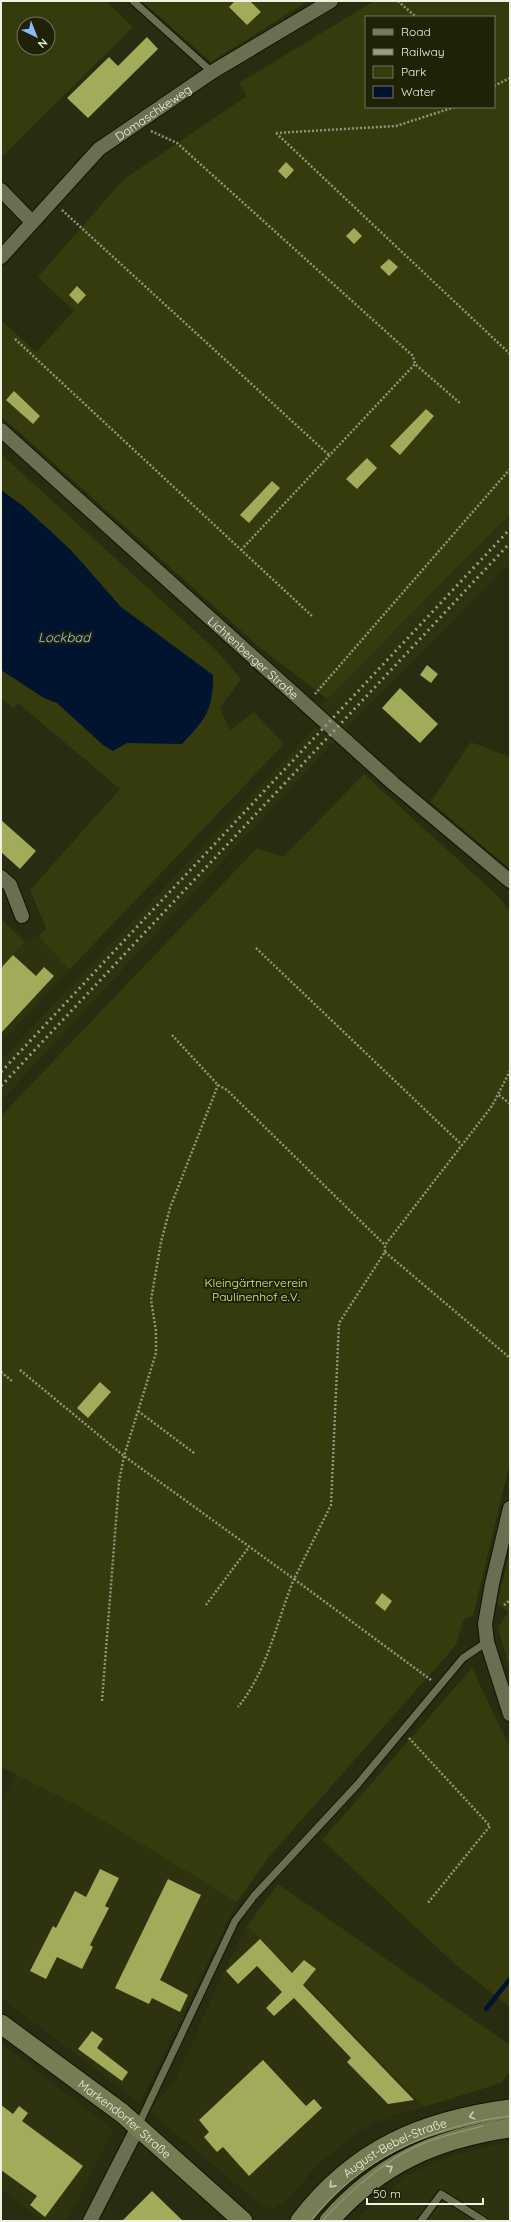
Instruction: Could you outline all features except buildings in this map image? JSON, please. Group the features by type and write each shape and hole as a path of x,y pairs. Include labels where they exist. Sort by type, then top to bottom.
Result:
{"street":[{"name":"Damaschkeweg","path":"1,257 51,200 99,149 212,72 331,1"},
{"path":"1,190 32,222"},
{"name":"Lichtenberger Straße","path":"1,431 394,784 510,881"},
{"path":"1,878 10,885 22,916"},
{"path":"510,1508 485,1624 487,1642 510,1714"},
{"name":"Markendorfer Straße","path":"1,2024 138,2127 243,2221"},
{"name":"August-Bebel-Straße","path":"300,2221 338,2177 362,2159 392,2141 426,2128 488,2112 510,2109"},
{"path":"90,2221 138,2127"},
{"name":"August-Bebel-Straße","path":"329,2221 349,2198 373,2178 399,2163 436,2145 510,2128"}],"lane":[{"path":"133,1 212,72"},
{"path":"138,2127 235,1921 254,1896 357,1785 463,1658 487,1642"},
{"path":"422,2221 441,2194 484,2221"}],"path":[{"path":"398,1 415,16"},
{"path":"495,85 510,78"},
{"path":"451,108 396,126 276,133 510,354"},
{"path":"136,124 177,143 413,356 415,364 461,404"},
{"path":"51,200 330,456"},
{"path":"15,339 312,616"},
{"path":"241,550 415,364"},
{"path":"306,704 510,469"},
{"path":"256,948 462,1145"},
{"path":"172,1035 218,1086 227,1090 385,1245"},
{"path":"238,1707 252,1691 265,1665 294,1579 331,1505 340,1323 385,1252 385,1245 499,1095 510,1071"},
{"path":"102,1701 119,1482 124,1456 156,1353 156,1331 151,1300 161,1242 170,1208 218,1086"},
{"path":"499,1095 510,1104"},
{"path":"385,1252 510,1358"},
{"path":"20,1370 124,1456 439,1686"},
{"path":"1,1372 12,1381"},
{"path":"138,1411 194,1453"},
{"path":"206,1604 249,1547"},
{"path":"402,1730 490,1826 428,1904"}],"shaded area":[{"path":"510,514 510,563 329,747 1,1101 1,1060 311,732 328,713 320,706"},
{"path":"39,936 69,970 1,1043 1,968 25,942"},
{"path":"15,1774 77,1805 237,1902 140,2103 1,1998 1,1804"},
{"path":"247,1926 424,2107 388,2117 356,2133 320,2163 285,2202 273,2209 258,2203 149,2111 175,2081 222,1975"},
{"path":"1,2043 114,2130 67,2221 43,2221 1,2189"},
{"path":"510,2141 510,2221 359,2221 360,2215 408,2175 448,2157"}],"green space":[{"path":"1,1 106,1 133,27 3,156 1,154"},
{"path":"142,1 308,1 211,62"},
{"path":"374,1 510,1 510,514 327,699 257,645 1,416 1,320 36,352 74,311 38,277 124,179 247,96 239,83"},
{"path":"1,454 218,652 241,679 220,708 230,730 254,712 284,744 69,970 39,936 46,928 30,890 120,789 18,703 13,708 1,698"},
{"path":"471,742 510,757 510,869 431,802"},
{"name":"Kleingärtnerverein Paulinenhof e.V.","path":"364,774 499,897 510,912 510,1462 473,1616 464,1619 456,1645 268,1858 237,1902 77,1805 1,1767 1,1116 257,848 283,857"},
{"path":"1,919 25,942 1,968"},
{"path":"510,1551 510,1670 498,1628 508,1612 497,1603"},
{"path":"472,1668 510,1748 510,2007 457,1966 322,1840"},
{"path":"278,1884 510,2045 510,2071 501,2083 424,2107 247,1926"}],"water":[{"name":"Lockbad","path":"1,490 23,506 70,549 121,607 213,675 210,706 197,728 182,744 127,743 113,751 103,745 57,703 44,698 1,670"}],"waterway":[{"path":"486,2009 510,1979"}],"tram line":[{"path":"311,2221 330,2199 352,2180 375,2163 400,2149 453,2127 510,2116"},
{"path":"322,2221 347,2196 374,2173 403,2154 419,2145 435,2139 483,2126"}],"railway":[{"path":"1,1072 510,529"},
{"path":"1,1086 510,543"}]}
